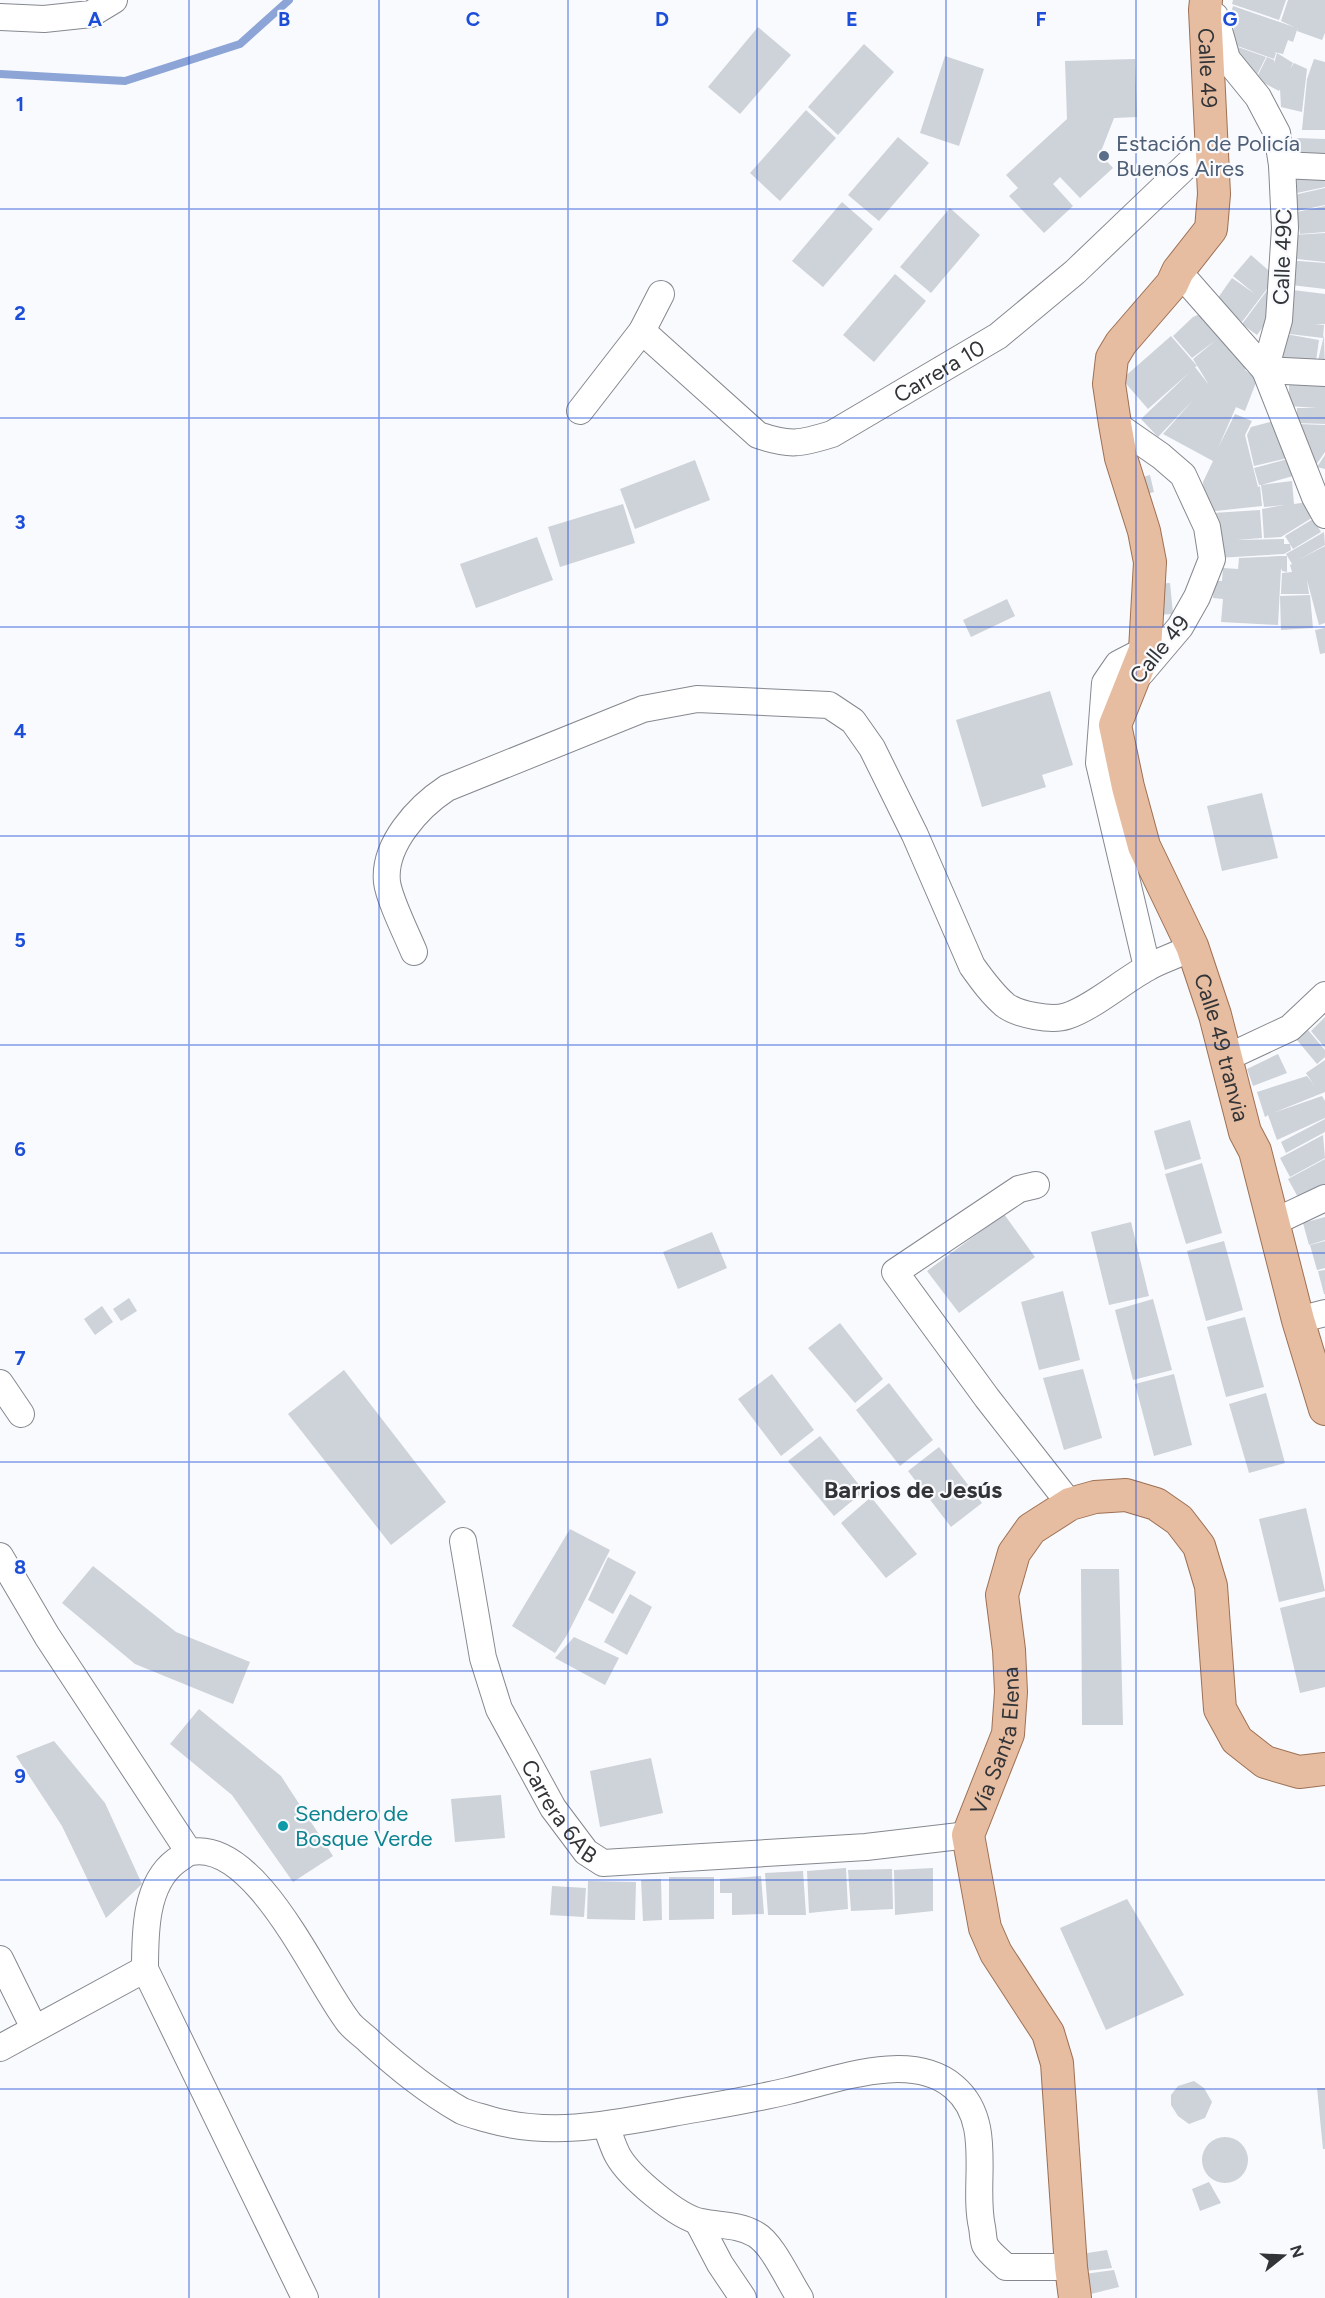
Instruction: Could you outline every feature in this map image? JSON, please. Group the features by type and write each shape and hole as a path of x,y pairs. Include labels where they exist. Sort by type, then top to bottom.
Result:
{"main road":[{"name":"Calle 49","path":"1127,689 1145,650 1150,562 1144,531 1121,458 1109,384 1112,358 1120,342 1172,284 1178,271 1211,228 1214,194 1205,5"},
{"name":"Calle 49 tranvia","path":"1127,689 1115,725 1128,787 1144,846 1192,946 1215,1015 1245,1132 1255,1150 1272,1223 1311,1317 1324,1400"},
{"name":"Vía Santa Elena","path":"1075,2298 1057,2063 1048,2033 996,1953 985,1928 968,1835 1008,1734 1011,1692 1010,1661 1002,1595 1014,1553 1031,1529 1070,1504 1095,1497 1126,1495 1156,1504 1179,1520 1199,1546 1211,1586 1220,1709 1238,1740 1265,1762 1299,1772 1325,1769"}],"street":[{"path":"0,17 44,19 114,0"},
{"name":"Calle 49C","path":"1205,5 1215,16 1227,58 1258,97 1277,133 1282,165 1285,228 1279,320 1265,370"},
{"name":"Carrera 10","path":"642,331 758,435 781,443 804,443 832,434 998,336 1075,272 1189,163 1212,145"},
{"path":"1282,165 1325,167"},
{"path":"1178,271 1265,370 1315,497 1325,515"},
{"path":"580,411 642,331 661,294"},
{"path":"1265,370 1325,374"},
{"name":"Calle 49","path":"1114,424 1161,456 1183,475 1207,527 1212,559 1197,597 1180,627 1127,689"},
{"path":"1145,650 1118,664 1105,683 1099,763 1148,967"},
{"path":"414,952 387,885 387,870 393,846 427,801 447,788 643,709 697,699 829,705 853,721 872,748 915,835 972,966 985,985 1007,1007 1043,1019 1067,1017 1148,967 1172,955 1181,954 1192,946"},
{"path":"1226,1058 1290,1028 1325,995"},
{"path":"1036,1185 1019,1189 895,1272 987,1398 1070,1504"},
{"path":"1272,1223 1325,1198"},
{"path":"0,1383 21,1414"},
{"name":"Carrera 6AB","path":"463,1541 483,1658 499,1709 553,1808 586,1852 603,1863 855,1848 968,1835"},
{"path":"0,1557 47,1636 189,1852"},
{"path":"305,2298 145,1969 145,1936 152,1899 163,1870 189,1852 212,1852 241,1867 276,1909 347,2021 405,2074 466,2113 517,2127 563,2130 606,2126 788,2091 875,2070 906,2069 931,2075 954,2086 973,2112 981,2152 979,2212 986,2246 1006,2267 1071,2267"},
{"path":"0,1959 34,2028"},
{"path":"0,2048 145,1969"},
{"path":"606,2126 618,2156 640,2182 670,2205 698,2222 736,2227 756,2234 772,2252 792,2296"},
{"path":"698,2222 720,2264 743,2298"}],"building":[{"path":"1233,0 1286,0 1279,20 1232,4"},
{"path":"1288,0 1325,0 1325,33 1322,40 1297,31 1298,27 1293,42 1288,40 1283,54 1274,52 1276,53 1274,59 1229,43 1236,22 1229,20 1233,6 1294,27 1281,21"},
{"path":"758,27 791,55 740,114 708,87"},
{"path":"864,44 894,72 838,135 808,107"},
{"path":"1238,47 1266,57 1257,75 1237,69"},
{"path":"1277,53 1293,63 1290,69 1294,63 1307,69 1302,112 1281,107 1280,89 1279,91 1256,79 1267,57 1274,60 1274,63"},
{"path":"945,56 984,69 959,146 920,133"},
{"path":"1135,59 1137,117 1114,118 1100,154 1113,168 1080,198 1060,177 1053,184 1073,206 1044,233 1009,196 1018,188 1006,175 1067,119 1065,61"},
{"path":"1314,59 1325,62 1325,130 1302,130 1307,79"},
{"path":"806,110 836,138 780,201 750,173"},
{"path":"898,137 929,163 879,221 848,195"},
{"path":"1297,138 1325,139 1325,159 1297,158"},
{"path":"1296,169 1325,171 1325,187 1297,193"},
{"path":"1325,188 1325,205 1297,211 1294,195"},
{"path":"842,202 873,229 823,287 792,261"},
{"path":"1325,206 1325,232 1300,234 1297,212"},
{"path":"950,208 980,235 931,293 900,267"},
{"path":"1325,233 1325,262 1288,258 1293,235"},
{"path":"1251,255 1276,277 1242,322 1215,302 1232,278 1255,294 1233,276"},
{"path":"1286,260 1325,263 1325,289 1283,284"},
{"path":"895,274 926,301 874,362 843,335"},
{"path":"1274,281 1279,305 1257,335 1242,324"},
{"path":"1285,289 1325,294 1325,324 1315,324 1324,325 1323,338 1281,333"},
{"path":"1200,314 1247,367 1245,370 1257,380 1245,411 1236,407 1218,448 1235,414 1252,421 1245,435 1258,487 1260,486 1262,506 1206,512 1203,482 1213,461 1163,434 1194,399 1158,437 1141,419 1190,372 1148,409 1122,379 1171,336 1197,366 1195,367 1209,385 1193,359 1216,340 1192,358 1173,336 1193,317"},
{"path":"1280,333 1319,340 1315,368 1276,362"},
{"path":"1324,335 1325,369 1316,369"},
{"path":"1289,376 1325,376 1325,424 1296,423 1297,408 1317,408 1289,406"},
{"path":"1274,421 1288,458 1254,466 1247,435 1251,427"},
{"path":"1298,424 1325,425 1325,452 1316,465"},
{"path":"1325,455 1325,469 1317,467"},
{"path":"1288,459 1293,476 1259,485 1254,468"},
{"path":"695,460 710,500 635,529 620,489"},
{"path":"1150,475 1154,492 1143,495 1139,478"},
{"path":"1292,481 1294,504 1308,502 1315,516 1281,537 1264,538 1262,509 1284,505 1264,507 1261,485"},
{"path":"623,504 635,543 560,567 548,527"},
{"path":"1260,510 1262,538 1236,540 1284,539 1284,544 1290,544 1291,550 1284,554 1217,558 1213,513"},
{"path":"1313,519 1321,532 1293,549 1285,536"},
{"path":"1324,532 1325,545 1300,559 1325,546 1325,623 1319,625 1307,580 1309,594 1281,594 1282,573 1292,572 1290,565 1292,564 1286,554"},
{"path":"537,537 553,580 476,608 460,564"},
{"path":"1287,556 1287,572 1282,571 1281,568 1278,625 1221,622 1223,599 1213,598 1214,581 1222,581 1223,568 1238,569 1239,558"},
{"path":"1170,583 1173,614 1157,615 1154,584"},
{"path":"1310,595 1313,628 1281,630 1280,596"},
{"path":"1007,599 1015,616 971,637 963,620"},
{"path":"1325,628 1325,653 1320,654 1315,630"},
{"path":"1050,691 1073,765 1042,775 1046,787 982,807 956,720"},
{"path":"1262,793 1278,858 1222,871 1207,806"},
{"path":"1325,1017 1325,1048 1311,1031"},
{"path":"1308,1030 1325,1050 1325,1057 1317,1064 1297,1040"},
{"path":"1278,1054 1287,1073 1253,1086 1247,1069"},
{"path":"1325,1060 1325,1092 1273,1113 1322,1096 1325,1101 1325,1118 1277,1140 1268,1115 1265,1117 1257,1092 1307,1076 1314,1085 1306,1073"},
{"path":"1325,1119 1325,1132 1286,1153 1281,1142"},
{"path":"1190,1120 1201,1159 1165,1170 1154,1131"},
{"path":"1323,1135 1325,1158 1290,1177 1280,1158"},
{"path":"1325,1159 1325,1187 1300,1201 1288,1179"},
{"path":"1202,1163 1222,1233 1186,1244 1165,1174"},
{"path":"1004,1214 1035,1257 959,1313 927,1271"},
{"path":"1325,1217 1325,1240 1309,1245 1303,1223"},
{"path":"1131,1222 1149,1296 1109,1305 1091,1232"},
{"path":"712,1232 727,1268 678,1289 663,1252"},
{"path":"1224,1241 1243,1310 1206,1321 1187,1251"},
{"path":"1325,1241 1325,1268 1317,1270 1310,1245"},
{"path":"1325,1270 1325,1294 1324,1294 1318,1271"},
{"path":"1063,1291 1080,1360 1039,1370 1021,1302"},
{"path":"129,1298 137,1311 121,1321 113,1309"},
{"path":"1153,1299 1172,1370 1133,1380 1115,1310"},
{"path":"102,1306 113,1322 95,1335 84,1319"},
{"path":"1245,1317 1264,1387 1226,1397 1207,1327"},
{"path":"840,1323 883,1379 855,1403 808,1348"},
{"path":"1083,1369 1102,1438 1064,1450 1043,1378"},
{"path":"344,1370 446,1502 391,1545 288,1414"},
{"path":"772,1374 814,1430 781,1456 738,1399"},
{"path":"1174,1374 1192,1445 1154,1456 1135,1384"},
{"path":"889,1383 933,1440 900,1466 856,1410"},
{"path":"1266,1393 1285,1463 1249,1473 1229,1404"},
{"path":"820,1436 864,1491 834,1516 788,1461"},
{"path":"939,1447 982,1503 951,1527 908,1471"},
{"path":"871,1497 917,1554 886,1578 841,1523"},
{"path":"1306,1508 1325,1591 1279,1602 1259,1519"},
{"path":"570,1529 610,1550 567,1635 555,1653 512,1626"},
{"path":"608,1557 636,1572 613,1614 588,1600"},
{"path":"93,1566 176,1632 250,1662 233,1704 135,1664 62,1603"},
{"path":"1081,1569 1119,1569 1123,1725 1082,1725"},
{"path":"630,1594 652,1607 627,1655 604,1642"},
{"path":"1325,1597 1325,1687 1300,1693 1280,1608"},
{"path":"574,1637 619,1658 605,1685 555,1658"},
{"name":"Sendero de Bosque Verde","path":"199,1709 281,1776 333,1856 293,1882 232,1795 170,1744"},
{"path":"54,1741 105,1803 142,1884 106,1918 62,1826 16,1756"},
{"path":"651,1758 663,1813 600,1827 590,1771"},
{"path":"501,1795 505,1838 455,1842 451,1799"},
{"path":"846,1868 848,1909 809,1913 807,1871"},
{"path":"933,1868 933,1911 895,1915 894,1870"},
{"path":"892,1869 893,1909 851,1911 848,1870"},
{"path":"803,1871 806,1915 768,1915 765,1873"},
{"path":"761,1876 764,1914 732,1915 732,1893 720,1893 720,1879"},
{"path":"669,1877 714,1877 714,1919 669,1920"},
{"path":"661,1879 662,1920 643,1921 641,1880"},
{"path":"588,1881 636,1882 635,1920 587,1919"},
{"path":"552,1886 586,1888 584,1917 550,1915"},
{"path":"1127,1899 1184,1995 1106,2030 1060,1928"},
{"path":"1194,2081 1204,2088 1212,2102 1205,2118 1189,2124 1178,2116 1171,2105 1171,2095 1178,2086"},
{"path":"1317,2088 1325,2088 1325,2149 1323,2149"},
{"path":"1225,2137 1241,2144 1248,2160 1241,2176 1225,2183 1209,2176 1202,2160 1209,2144"},
{"path":"1209,2182 1221,2203 1200,2211 1192,2189"},
{"path":"1107,2250 1112,2268 1077,2272 1074,2255"},
{"path":"1114,2270 1119,2287 1079,2297 1077,2275"}],"waterway":[{"path":"0,74 125,81 240,44 289,0"}],"place":[{"name":"Estación de Policía Buenos Aires","path":"1104,156"},
{"name":"Sendero de Bosque Verde","path":"283,1826"}],"district":[{"name":"Barrios de Jesús","path":"913,1490"}]}
